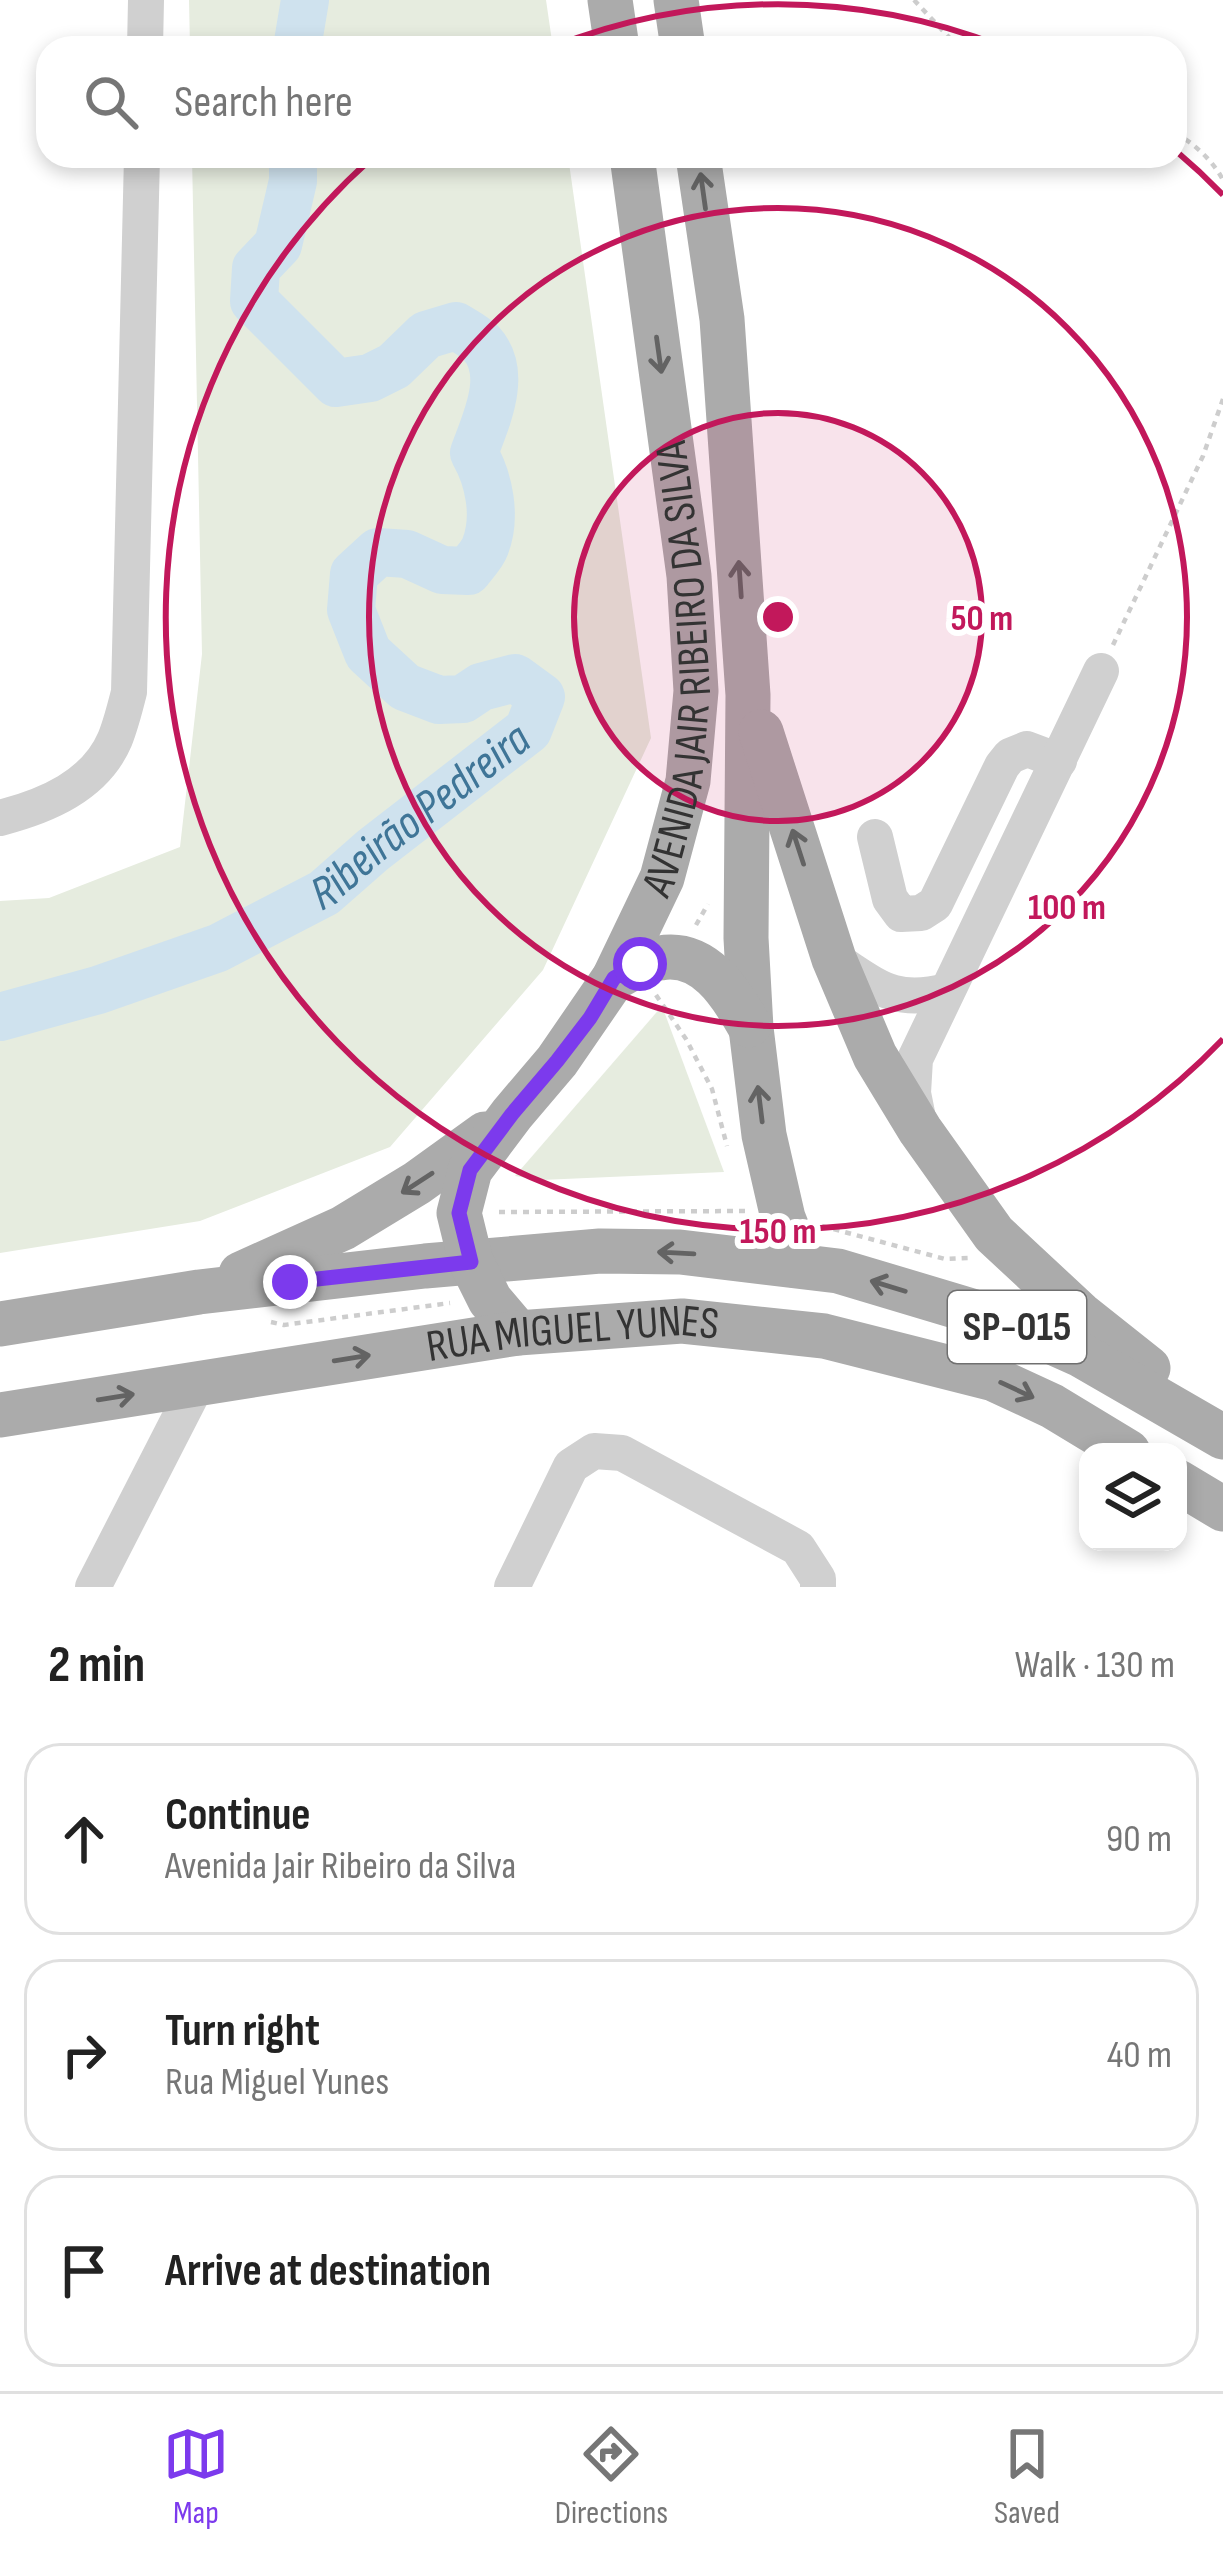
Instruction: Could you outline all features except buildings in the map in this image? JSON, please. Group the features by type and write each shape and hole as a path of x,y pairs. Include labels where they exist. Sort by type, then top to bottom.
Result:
{"main road":[{"path":"610,0 615,36"},
{"path":"676,0 680,36"},
{"name":"AVENIDA JAIR RIBEIRO DA SILVA","path":"471,1262 459,1213 470,1170 568,1047 634,984 688,782 696,691 688,576 634,168"},
{"name":"AVENIDA JAIR RIBEIRO DA SILVA","path":"700,168 722,319 748,695 746,938 751,1028 764,1136 793,1265"},
{"path":"748,695 834,959 875,1056 920,1130 994,1234 1080,1314 1223,1433"},
{"path":"634,984 659,958 688,962 728,988 751,1028"},
{"path":"199,1292 343,1228 428,1176 512,1114"},
{"name":"RUA MIGUEL YUNES","path":"0,1324 199,1292 471,1262 600,1251 680,1252 838,1271 1005,1321 1081,1355 1223,1433"},
{"path":"471,1262 490,1300 518,1333"},
{"path":"682,1321 741,1309 764,1299 780,1289 793,1265"},
{"name":"RUA MIGUEL YUNES","path":"0,1415 518,1333 682,1321 824,1336 994,1379 1052,1406 1113,1443"},
{"path":"1187,1487 1223,1509"}],"street":[{"path":"145,36 146,0"},
{"path":"0,818 38,808 84,781 114,742 129,692 142,168"},
{"path":"920,1130 913,1093 916,1059 1101,671"},
{"path":"874,837 890,899 901,914 921,913 935,904 1010,756 1027,749 1059,761"},
{"path":"834,959 902,997 947,992"},
{"path":"93,1587 197,1384"},
{"path":"512,1587 571,1466 594,1451 622,1453 798,1548 818,1579 818,1587"}],"path":[{"path":"914,0 948,36"},
{"path":"1187,140 1223,180"},
{"path":"634,984 686,1040 712,1089 729,1155"},
{"path":"489,1212 741,1210"},
{"path":"812,1224 945,1258 968,1258"},
{"path":"284,1325 435,1304"}],"shaded area":[{"path":"189,0 546,0 551,36 190,36"},
{"path":"192,168 570,168 651,738 543,970 390,1147 200,1221 0,1253 0,901 49,898 180,847 202,654"},
{"path":"662,1006 724,1172 541,1180 515,1176"}],"waterway":[{"name":"Ribeirão Pedreira","path":"299,36 305,0"},
{"name":"Ribeirão Pedreira","path":"0,1017 98,990 218,948 324,893 528,730 541,697 515,678 481,687 463,699 439,700 405,687 368,653 351,610 354,574 378,552 407,554 442,570 468,571 485,547 490,499 474,453 492,397 493,368 481,343 456,326 426,335 394,366 370,378 336,383 254,301 256,268 278,245 293,168"}],"route":[{"path":"290,1282 471,1262 459,1213 470,1170 590,1018 614,978 640,964"}]}
